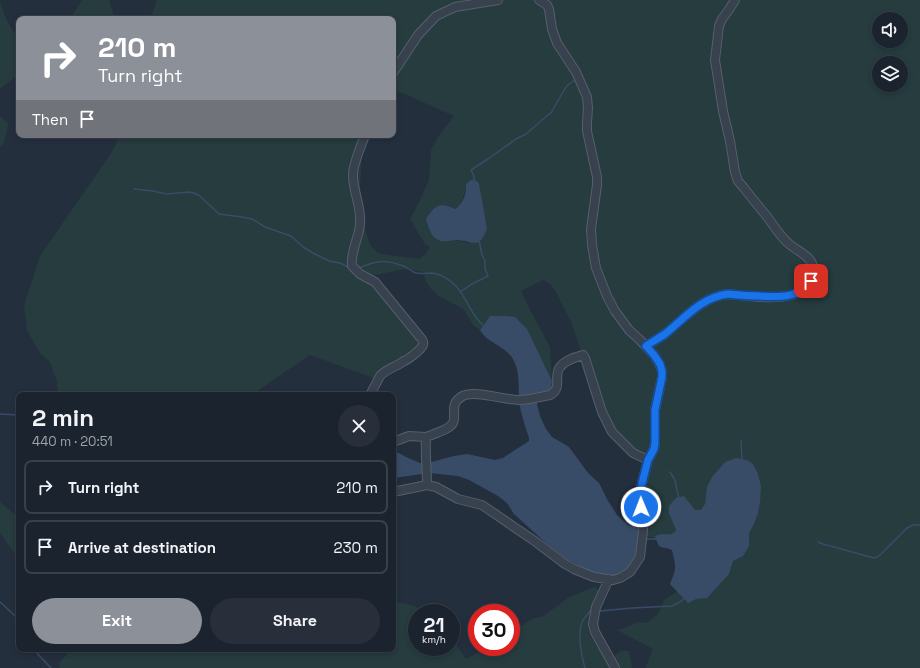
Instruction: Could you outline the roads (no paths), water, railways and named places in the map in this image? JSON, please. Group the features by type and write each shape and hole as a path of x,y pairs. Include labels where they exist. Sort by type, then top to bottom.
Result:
{"street":[{"path":"396,68 418,35 436,16 455,7 498,0"},
{"path":"396,491 427,485 458,499 482,505 493,511 556,558 574,569 594,577 609,580 620,578 630,572 640,557 643,531 640,491 648,460 654,449 655,410 662,371 660,364 654,355 629,330 615,311 607,296 596,268 591,229 597,177 588,131 587,97 576,72 557,43 552,29 549,9 547,5 540,0"},
{"path":"646,346 665,333 693,309 712,298 728,294 778,297 790,296 807,287 811,281 814,270 813,264 782,237 738,181 734,172 730,141 723,111 715,60 719,26 735,0"},
{"path":"364,138 354,165 353,173 360,215 360,225 352,256 352,266 360,274 378,285 423,341 423,347 420,350 404,362 382,373 372,392"},
{"path":"396,441 409,436 426,437 446,429 453,423 455,402 462,396 478,394 508,400 518,400 550,395 556,391 558,385 558,368 566,362 583,355 602,412 612,432 633,453 648,460"},
{"path":"426,437 425,452 427,485"},
{"path":"609,580 596,607 593,624 595,632 615,668"}],"water":[{"path":"471,180 475,180 479,183 487,229 484,236 481,240 475,243 457,240 440,241 436,239 429,228 426,219 438,206 442,205 455,209 458,207 464,198 466,184"},
{"path":"490,316 515,317 527,329 552,381 550,392 537,397 540,416 546,429 552,437 569,447 588,473 599,483 617,515 628,525 637,528 641,533 640,553 622,575 612,578 596,574 568,560 546,543 514,514 507,503 498,496 469,480 458,476 430,473 396,478 396,453 420,463 428,463 467,454 495,460 503,458 529,441 520,404 518,376 515,362 509,353 487,338 480,330"},
{"path":"736,458 747,460 753,464 758,474 761,486 758,513 749,533 749,546 743,556 733,561 729,574 707,598 696,599 688,603 670,584 675,567 672,550 661,547 655,536 671,534 676,530 669,513 669,506 676,498 684,496 695,510 701,510 705,504 707,487 712,477 725,462"}],"waterway":[{"path":"474,181 474,176 471,170 516,139 526,134 551,113 566,87 575,80"},
{"path":"134,189 167,194 188,192 194,193 200,196 219,214 252,219 265,227 291,236 303,247 313,253 329,261 340,263 350,268"},
{"path":"460,292 488,276 485,269 485,261 482,255 479,240"},
{"path":"359,268 372,263 387,262 406,267 416,273 432,273 442,276 456,286 472,312 484,326"},
{"path":"0,414 16,415"},
{"path":"741,440 742,461"},
{"path":"670,472 675,480 679,498"},
{"path":"818,542 874,558 881,554 907,528 913,525 920,525"},
{"path":"645,539 657,539"},
{"path":"600,611 672,606 685,598"},
{"path":"0,602 16,617"},
{"path":"585,668 581,651 580,631 583,620 591,610"},
{"path":"36,652 51,668"}]}
